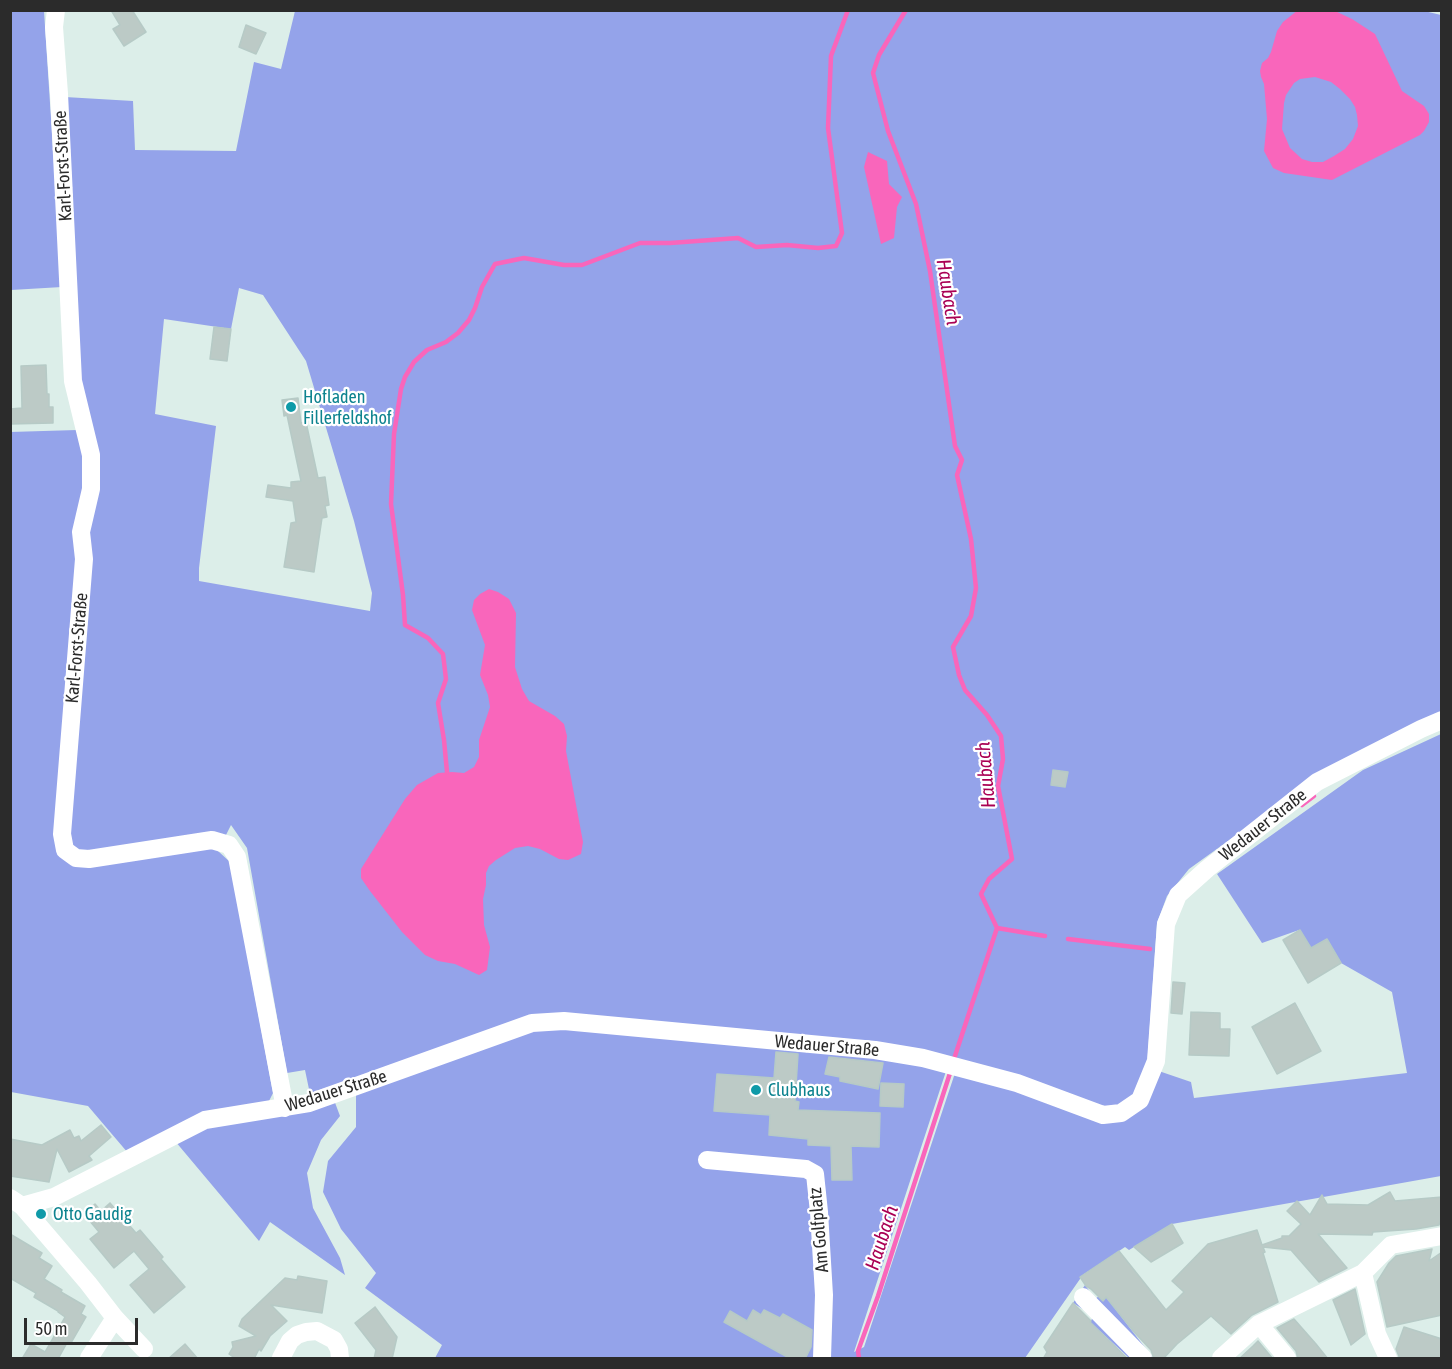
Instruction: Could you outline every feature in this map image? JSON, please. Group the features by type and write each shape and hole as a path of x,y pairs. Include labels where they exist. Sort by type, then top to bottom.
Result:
{"street":[{"name":"Karl-Forst-Straße","path":"56,10 54,27 73,381 91,455 91,489 81,532 84,559 62,834 65,850 76,858 89,859 212,840 229,845 237,857 285,1108"},
{"name":"Wedauer Straße","path":"16,1202 54,1197 205,1120 285,1108 319,1100 532,1023 564,1021 875,1050 923,1058 1017,1083 1103,1115 1121,1113 1140,1100 1156,1061 1166,924 1178,895 1207,869 1317,782 1442,720"},
{"name":"Am Golfplatz","path":"707,1160 806,1169 814,1174 819,1212 824,1294 822,1359"},
{"path":"16,1202 144,1349"},
{"path":"1221,1359 1259,1324 1363,1273 1391,1245 1442,1236"},
{"path":"1363,1273 1377,1334 1388,1359"},
{"path":"1083,1297 1143,1359"},
{"path":"89,1359 115,1318"},
{"path":"1259,1324 1287,1359"},
{"path":"281,1359 290,1341 297,1335 317,1331 334,1340 339,1349 340,1359"}],"shaded area":[{"path":"1298,10 1335,11 1375,34 1402,91 1424,106 1429,114 1429,122 1424,131 1332,180 1284,173 1273,168 1264,151 1267,119 1264,84 1260,71 1262,63 1271,52 1277,31 1283,22","holes":["1315,77 1331,82 1350,99 1355,107 1358,126 1353,139 1345,149 1334,156 1323,162 1302,159 1290,148 1282,129 1286,95 1294,83 1300,79"]},
{"path":"1420,10 1441,15 1441,714 1310,782 1189,869 1167,896 1157,923 1147,1067 1191,1082 1194,1098 1407,1073 1392,992 1341,963 1327,939 1311,948 1299,930 1262,943 1217,874 1363,770 1441,734 1441,1176 1172,1224 1129,1250 1125,1247 1080,1277 1025,1358 435,1358 442,1345 365,1288 376,1273 341,1229 323,1192 328,1161 356,1127 356,1093 310,1094 305,1070 287,1073 247,848 231,825 218,851 230,862 273,1093 268,1103 128,1153 88,1106 11,1092 10,432 77,430 78,375 65,97 133,101 135,150 236,151 254,62 281,69 295,11","holes":["239,288 263,295 306,361 354,521 372,593 370,611 199,581 216,426 155,414 164,319 231,329","950,1059 959,1061 864,1347 854,1352"]},
{"path":"10,11 44,11 62,287 11,290"},
{"path":"868,152 887,161 889,184 902,197 897,207 894,238 881,244 864,167"},
{"path":"489,589 509,599 516,613 515,667 522,689 529,701 564,724 567,736 566,751 583,842 581,854 568,860 559,859 540,849 528,846 515,848 489,866 483,899 484,925 490,947 487,970 479,975 455,964 438,961 425,955 402,932 370,891 361,878 361,869 405,799 417,785 438,773 464,773 474,767 479,757 479,740 490,707 480,675 485,645 472,610 474,600"},
{"path":"334,1100 340,1116 321,1140 307,1173 313,1208 340,1258 345,1275 270,1222 259,1241 175,1141 202,1126"},
{"path":"1085,1285 1095,1299 1103,1293 1153,1358 1137,1358 1132,1354 1129,1358 1090,1322 1094,1316 1073,1303"}],"building":[{"path":"111,10 132,10 146,32 124,46 113,29 120,25"},
{"path":"246,25 266,33 256,54 239,47"},
{"path":"214,327 231,329 227,361 210,359"},
{"path":"46,365 47,394 49,394 49,407 53,407 53,423 10,424 10,409 22,408 21,366"},
{"path":"298,398 301,423 306,422 318,478 325,477 329,505 325,506 327,517 322,518 314,572 284,567 291,523 296,522 293,501 266,497 268,485 291,488 291,482 301,481 282,400"},
{"path":"1053,770 1068,772 1065,787 1051,785"},
{"path":"1300,930 1311,948 1327,939 1341,963 1308,983 1283,940"},
{"path":"1173,982 1185,983 1182,1014 1171,1013"},
{"path":"1295,1003 1321,1051 1277,1074 1252,1027"},
{"path":"1191,1012 1220,1013 1220,1029 1230,1029 1229,1056 1189,1055"},
{"path":"776,1052 798,1054 795,1101 799,1102 798,1110 880,1113 879,1147 851,1146 852,1180 832,1180 831,1146 808,1145 808,1139 769,1135 770,1115 714,1111 717,1074 774,1078"},
{"path":"829,1057 883,1063 878,1089 840,1081 840,1077 825,1074"},
{"path":"881,1083 904,1084 903,1107 880,1106"},
{"path":"101,1125 111,1137 89,1156 92,1160 69,1172 57,1149 49,1182 10,1176 10,1139 42,1145 70,1130 74,1138 79,1136 81,1141"},
{"path":"1390,1192 1395,1201 1442,1197 1442,1216 1439,1225 1373,1232 1372,1235 1318,1234 1347,1268 1319,1282 1291,1250 1263,1247 1278,1302 1252,1315 1231,1334 1211,1316 1177,1344 1163,1359 1154,1359 1151,1350 1106,1297 1103,1301 1086,1286 1080,1277 1119,1251 1166,1310 1184,1292 1172,1281 1208,1244 1257,1230 1262,1245 1282,1238 1282,1236 1289,1236 1301,1224 1287,1211 1297,1201 1310,1215 1322,1195 1327,1204 1368,1205"},
{"path":"110,1203 136,1233 140,1230 185,1287 154,1313 130,1285 149,1269 134,1251 114,1268 90,1239 99,1232 84,1214 95,1204 101,1211"},
{"path":"1172,1224 1183,1243 1151,1262 1134,1247"},
{"path":"10,1234 42,1253 39,1258 52,1266 44,1279 85,1306 81,1314 86,1317 71,1343 68,1341 58,1359 22,1359 31,1344 45,1352 65,1317 34,1297 36,1293 10,1278"},
{"path":"1432,1249 1429,1261 1442,1252 1442,1315 1387,1327 1377,1282 1396,1256"},
{"path":"298,1276 327,1281 322,1313 271,1305 287,1321 270,1336 254,1359 236,1359 229,1354 233,1347 232,1342 256,1336 239,1326 242,1319 285,1278 297,1280"},
{"path":"1355,1289 1365,1334 1351,1345 1333,1300"},
{"path":"1073,1303 1128,1359 1043,1359 1047,1352 1044,1347"},
{"path":"375,1307 397,1337 392,1359 374,1359 376,1350 355,1323"},
{"path":"753,1310 761,1315 764,1310 780,1318 783,1314 812,1330 811,1347 805,1359 791,1359 724,1322 730,1311 747,1321"},
{"path":"1294,1319 1328,1359 1298,1359 1296,1351 1277,1328"},
{"path":"1404,1327 1442,1339 1442,1359 1400,1359 1396,1349"},
{"path":"1258,1341 1273,1359 1239,1359 1253,1346"},
{"path":"185,1344 198,1359 168,1359"}],"waterway":[{"path":"447,772 438,703 446,679 443,654 428,638 405,625 391,504 394,434 405,377 414,362 427,350 446,342 469,320 482,287 495,264 524,258 564,265 582,265 640,243 738,238 756,247 836,246 842,233 828,128 831,56 848,10"},
{"name":"Haubach","path":"906,10 879,55 873,73 888,131 916,204 930,271 955,446 962,460 957,475 971,539 976,588 971,616 953,647 965,690 987,715 1001,736 1003,759 998,786 1012,859 989,879 981,894 997,928 953,1062"},
{"path":"1302,805 1314,796"},
{"path":"997,928 1045,936"},
{"path":"1068,939 1150,949"},
{"name":"Haubach","path":"859,1358 858,1351 951,1070"}],"place":[{"name":"Hofladen Fillerfeldshof","path":"291,407"},
{"name":"Clubhaus","path":"756,1090"},
{"name":"Otto Gaudig","path":"41,1214"}]}
